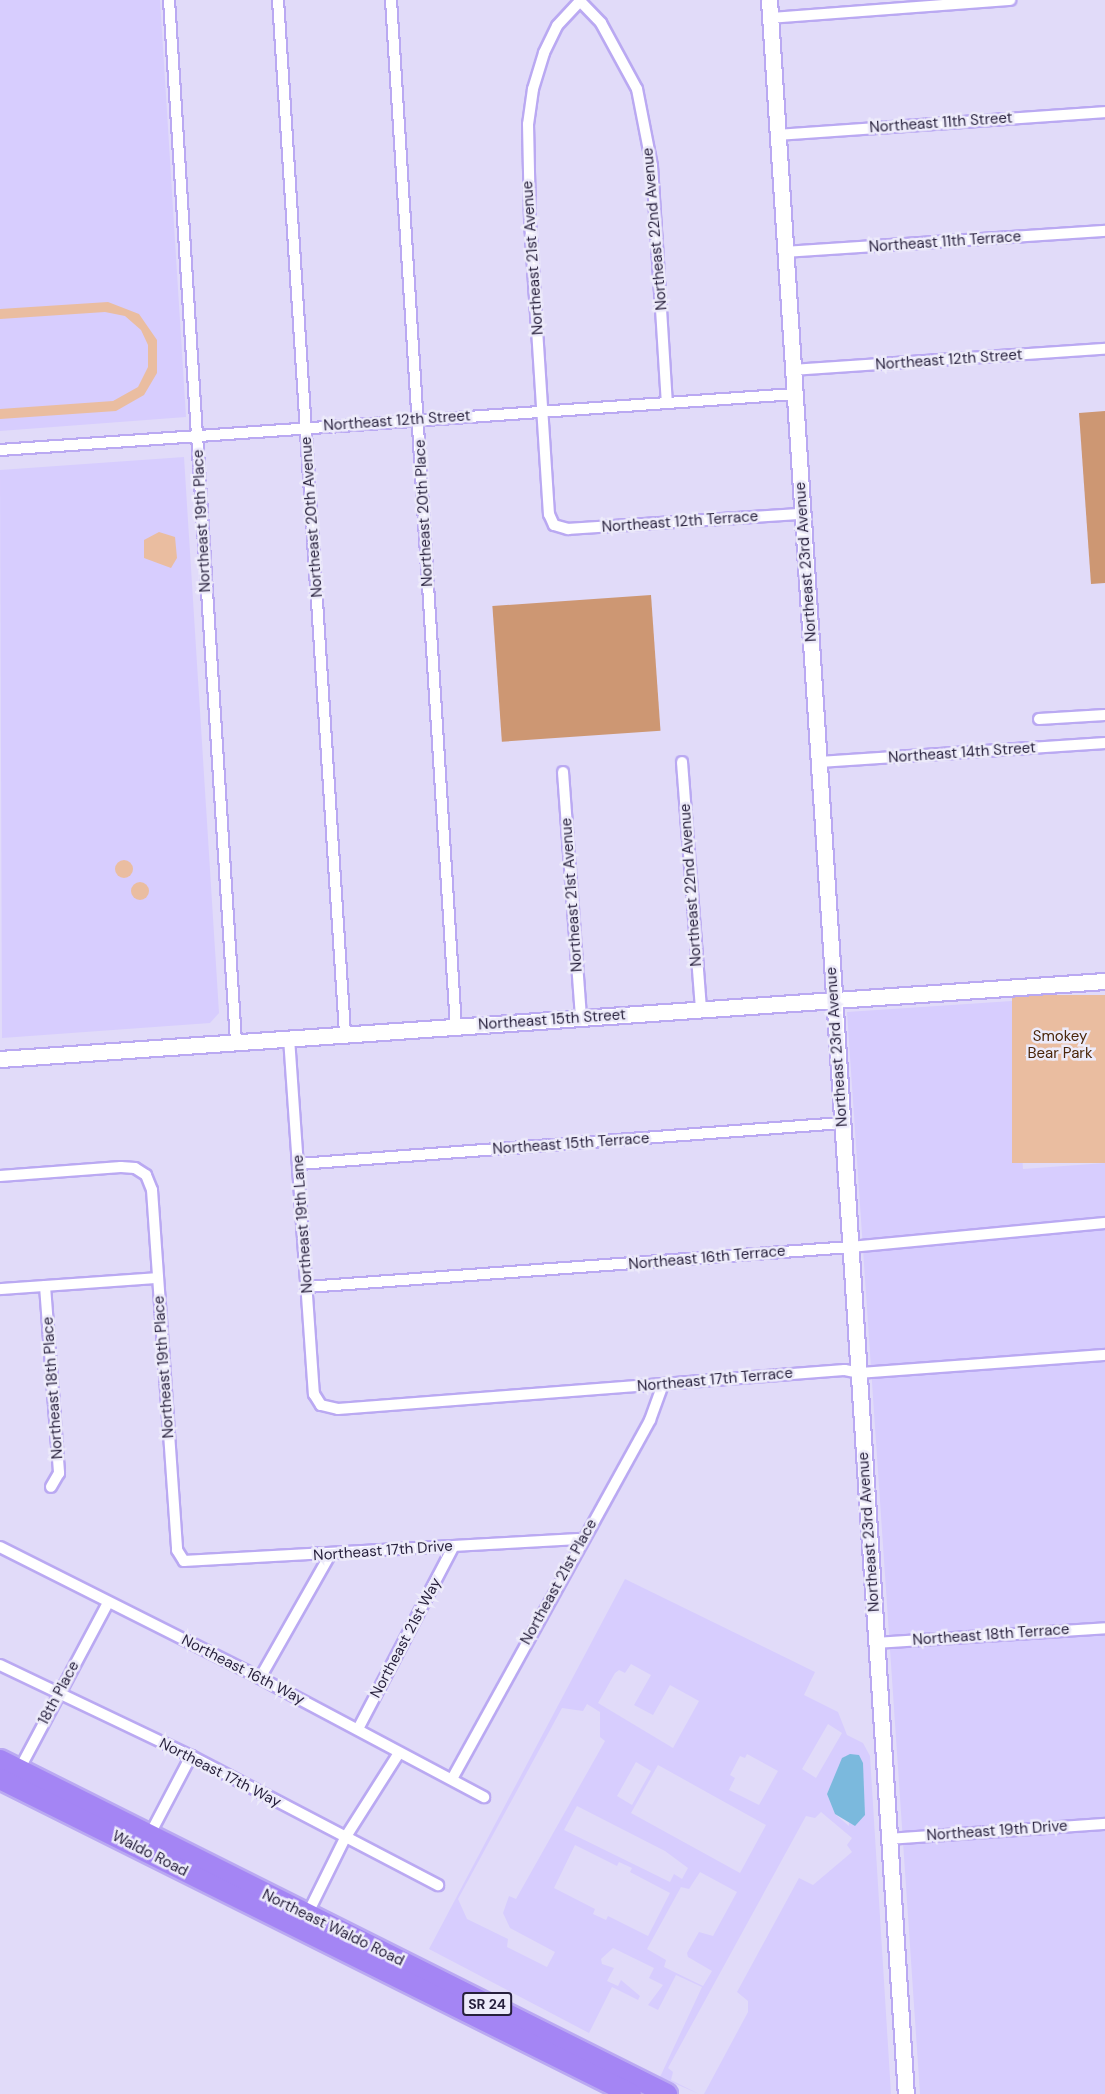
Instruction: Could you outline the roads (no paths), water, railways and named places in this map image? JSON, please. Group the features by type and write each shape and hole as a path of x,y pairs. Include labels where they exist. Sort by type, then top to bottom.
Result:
{"highway":[{"name":"SR 24","path":"0,1760 10,1778"},
{"name":"Waldo Road","path":"10,1778 146,1843 303,1923"},
{"name":"Northeast Waldo Road","path":"303,1923 631,2094"},
{"name":"Northeast Waldo Road","path":"303,1923 667,2094"}],"main road":[{"name":"Northeast 23rd Avenue","path":"769,0 906,2094"},
{"name":"Northeast 15th Street","path":"0,1059 834,998 1105,981"}],"street":[{"name":"Northeast 19th Place","path":"169,0 236,1042"},
{"name":"Northeast 20th Avenue","path":"278,0 345,1033"},
{"name":"Northeast 20th Place","path":"391,0 456,1027"},
{"name":"Northeast 22nd Avenue","path":"580,0 601,23 622,57 636,90 644,121 652,166 667,403"},
{"name":"Northeast 21st Avenue","path":"558,526 549,514 528,124 533,88 544,53 557,26 580,0"},
{"path":"770,18 1010,0"},
{"name":"Northeast 11th Street","path":"778,135 1105,112"},
{"name":"Northeast 11th Terrace","path":"785,252 1105,231"},
{"name":"Northeast 12th Street","path":"793,370 1105,349"},
{"name":"Northeast 12th Street","path":"0,450 795,394"},
{"name":"Northeast 12th Terrace","path":"558,526 568,529 802,514"},
{"path":"1039,719 1105,715"},
{"name":"Northeast 14th Street","path":"819,762 1105,743"},
{"name":"Northeast 22nd Avenue","path":"682,762 701,1008"},
{"name":"Northeast 21st Avenue","path":"563,772 581,1018"},
{"name":"Northeast 19th Lane","path":"289,1038 314,1394 324,1406"},
{"name":"Northeast 15th Terrace","path":"299,1164 842,1123"},
{"name":"Northeast 19th Place","path":"0,1176 121,1167 143,1173 152,1190 177,1550 184,1561"},
{"name":"Northeast 16th Terrace","path":"307,1287 850,1247 1105,1223"},
{"path":"0,1289 158,1278"},
{"name":"Northeast 18th Place","path":"45,1286 59,1473 51,1487"},
{"name":"Northeast 17th Terrace","path":"324,1406 348,1408 845,1370 859,1373 1105,1355"},
{"name":"Northeast 21st Place","path":"452,1779 582,1539 650,1420 663,1385"},
{"name":"Northeast 17th Drive","path":"184,1561 330,1555 582,1539"},
{"name":"Northeast 21st Way","path":"358,1729 453,1546"},
{"name":"Northeast 16th Way","path":"0,1547 260,1678 484,1797"},
{"path":"260,1678 330,1555"},
{"name":"18th Place","path":"10,1778 108,1603"},
{"name":"Northeast 18th Terrace","path":"876,1642 1105,1628"},
{"name":"Northeast 17th Way","path":"0,1665 57,1695 191,1756 438,1885"},
{"path":"303,1923 345,1838 399,1753"},
{"path":"146,1843 191,1756"},
{"name":"Northeast 19th Drive","path":"889,1839 1105,1824"}],"water":[{"path":"850,1754 859,1755 863,1763 865,1815 855,1826 835,1814 827,1794 842,1758"}],"park label":[{"name":"Smokey Bear Park","path":"1060,1044"}]}
